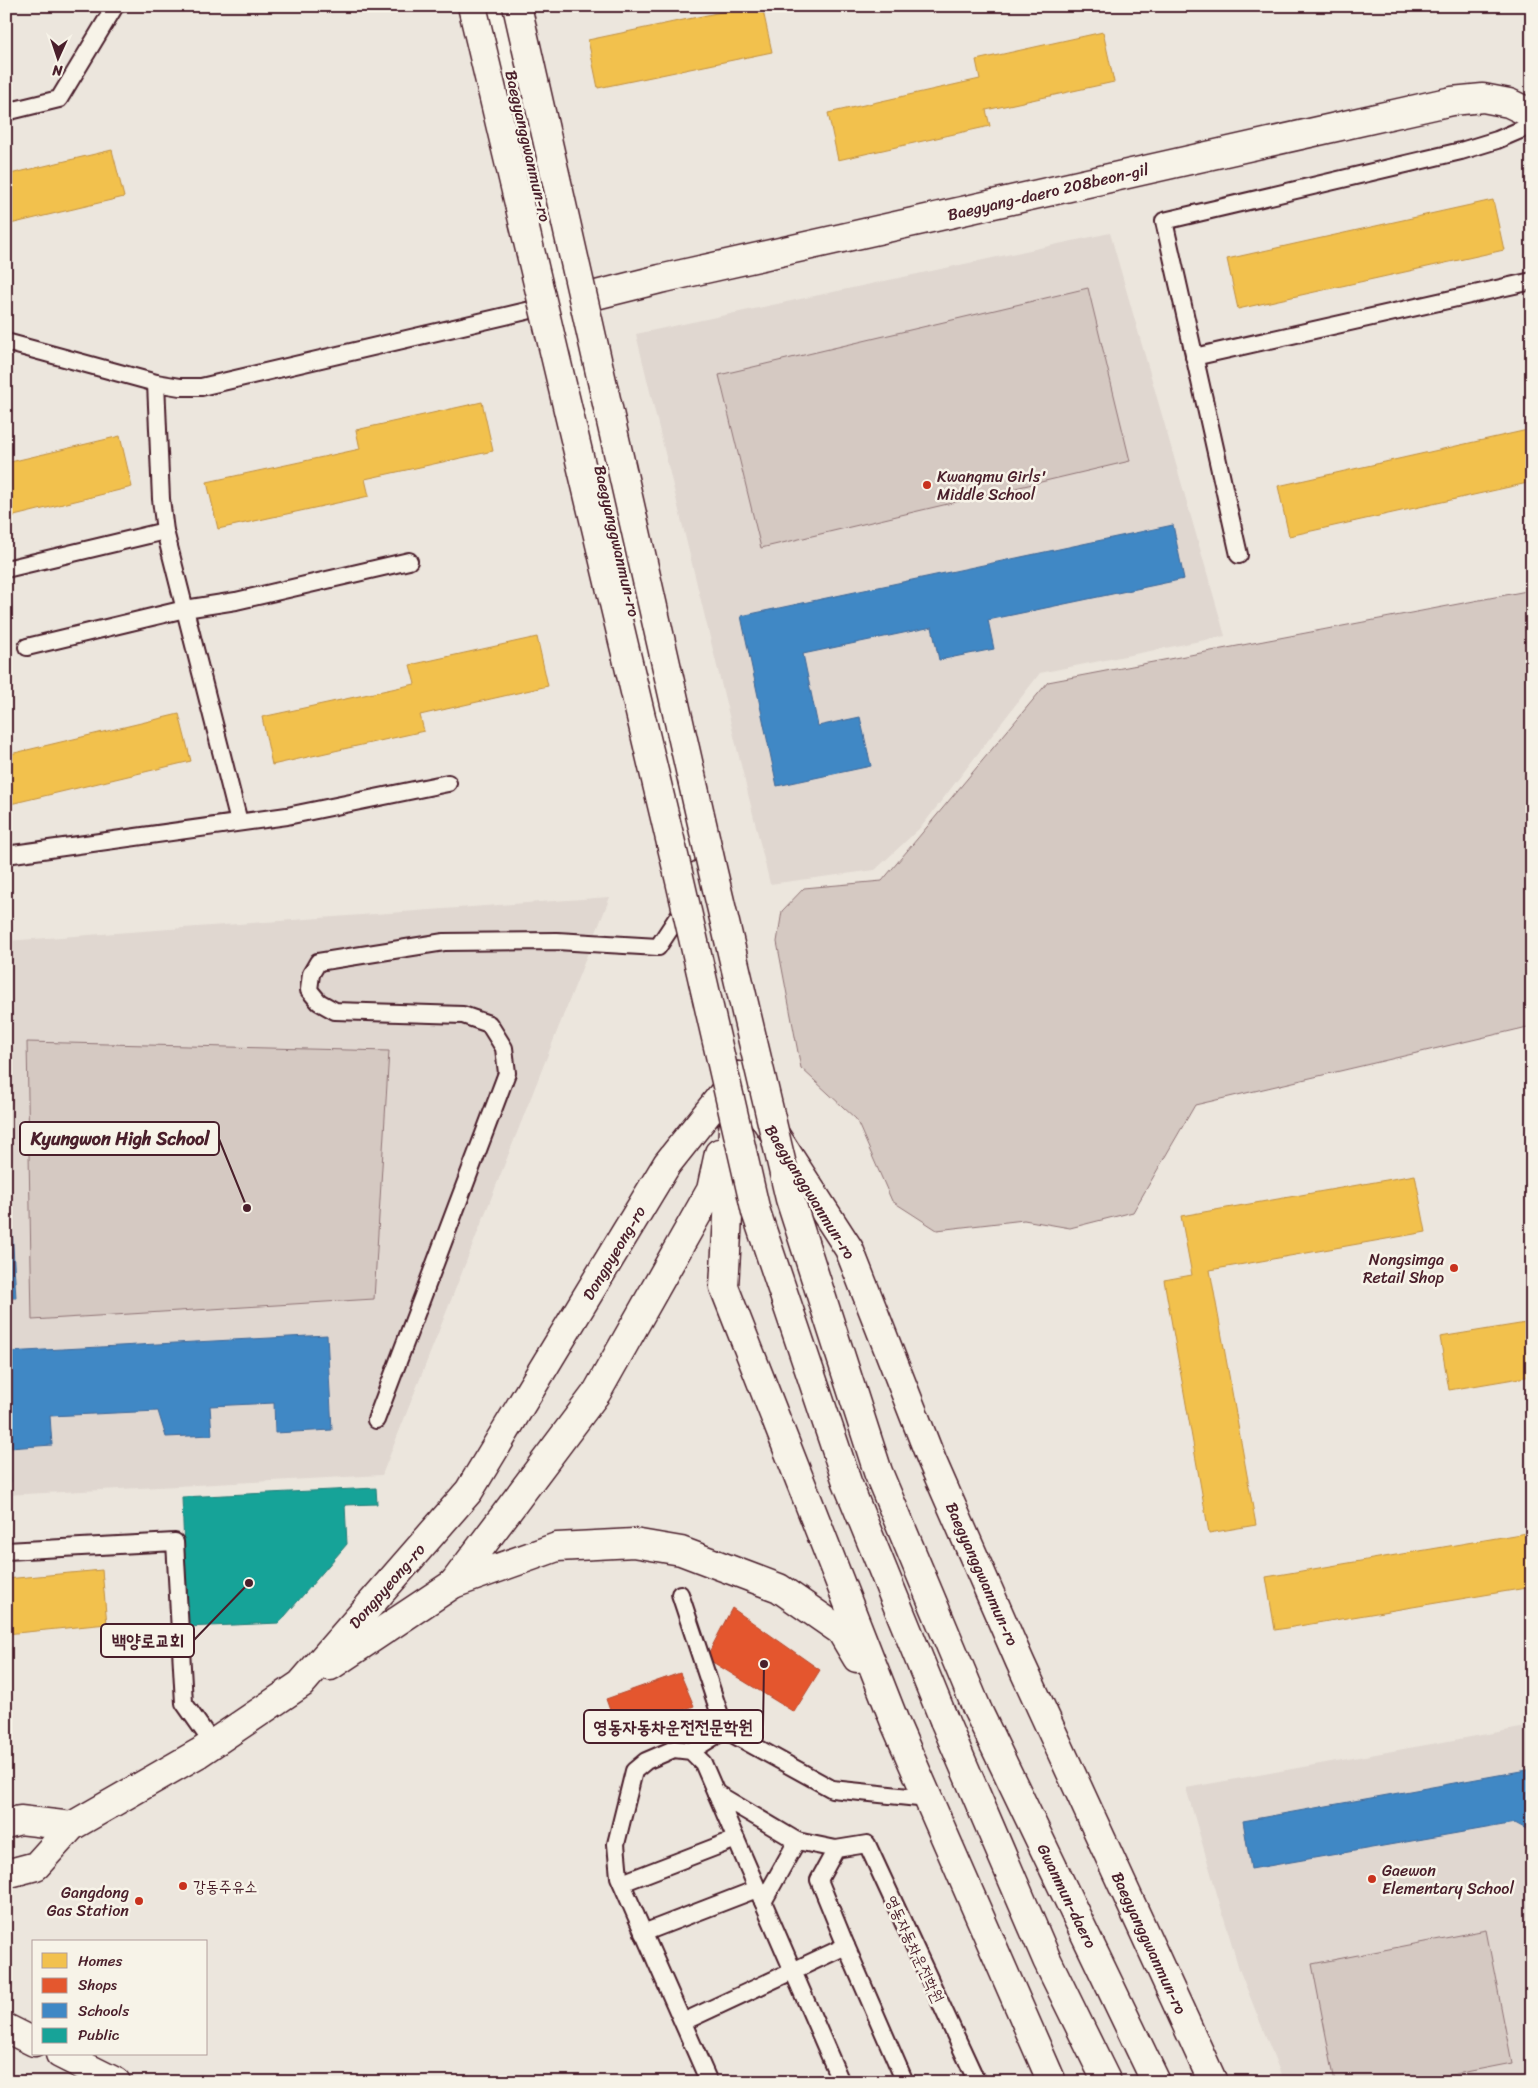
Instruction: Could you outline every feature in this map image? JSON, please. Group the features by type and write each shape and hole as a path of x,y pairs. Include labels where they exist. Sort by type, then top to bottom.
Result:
{"main road":[{"path":"472,6 756,1212 847,1482 944,1720 1047,1960 1107,2082"},
{"name":"Baegyanggwanmun-ro","path":"496,6 736,1076 724,1287 896,1725 1052,2082"},
{"name":"Gwanmun-daero","path":"516,6 710,863 790,1199 878,1472 977,1710 1156,2082"},
{"name":"Baegyang-daero 208beon-gil","path":"564,303 669,277 1452,101 1483,98 1508,103 1532,114"},
{"path":"453,1584 597,1392 711,1190 736,1076"},
{"name":"Baegyanggwanmun-ro","path":"736,1076 849,1249 932,1461 1020,1662 1213,2082"},
{"name":"Dongpyeong-ro","path":"6,1874 36,1866 72,1826 106,1808 213,1744 302,1684 469,1491 667,1164 736,1076"},
{"path":"302,1684 453,1584 556,1547 634,1542 681,1551 778,1588 841,1631 896,1725"},
{"path":"11,1820 72,1826"},
{"path":"6,2028 32,2041"},
{"path":"64,2056 116,2082"}],"lane":[{"path":"6,112 59,99 116,6"},
{"path":"1239,555 1164,221 1461,151 1497,140 1532,125"},
{"path":"1194,357 1532,281"},
{"path":"6,342 156,383 201,388 564,303"},
{"path":"156,383 161,499 165,531 239,822"},
{"path":"6,570 165,531"},
{"path":"27,647 185,609 236,602 409,561"},
{"path":"6,855 287,816 448,783"},
{"path":"376,1420 507,1073 504,1048 489,1024 463,1015 335,1011 319,1002 309,990 311,974 318,962 444,942 557,941 658,948 695,890"},
{"path":"6,1551 175,1542 184,1703 213,1744"},
{"path":"680,1594 725,1730 832,1789 928,1800"},
{"path":"691,1751 725,1730"},
{"path":"709,2082 619,1877 616,1844 634,1771 646,1761 674,1749 691,1751 703,1763 841,2082"},
{"name":"영동자동차운전학원","path":"716,1793 797,1841 836,1848 867,1844 976,2082"},
{"path":"622,1883 736,1839"},
{"path":"643,1932 760,1895 797,1841"},
{"path":"836,1848 819,1880 906,2082"},
{"path":"683,2022 846,1946"}],"shaded area":[{"name":"Kwangmu Girls' Middle School","path":"1110,233 1225,636 1040,673 922,826 875,870 770,884 636,334"},
{"path":"1088,288 1130,461 761,548 719,375"},
{"path":"1532,590 1532,1026 1195,1105 1133,1212 1070,1228 1024,1220 937,1230 892,1201 856,1119 801,1068 777,942 782,911 804,888 882,881 1048,682"},
{"path":"610,897 382,1475 6,1495 6,941"},
{"path":"27,1042 389,1051 374,1299 32,1320"},
{"name":"Gaewon Elementary School","path":"1532,1726 1532,2082 1284,2082 1239,1969 1186,1788"},
{"path":"1486,1930 1512,2063 1415,2082 1335,2082 1312,1964"}],"building: Homes":[{"path":"750,6 762,6 772,52 598,88 588,40"},
{"path":"1103,32 1114,82 986,110 990,126 838,160 828,113 980,79 976,60"},
{"path":"112,150 124,197 6,225 6,175"},
{"path":"1532,190 1532,216 1526,191"},
{"path":"1493,200 1504,250 1238,309 1227,259"},
{"path":"482,402 493,451 365,479 369,496 218,529 207,482 360,449 356,430"},
{"path":"1532,429 1532,482 1289,536 1278,486"},
{"path":"120,436 132,487 6,518 6,463"},
{"path":"537,637 548,686 420,715 424,731 272,765 262,717 415,684 410,665"},
{"path":"179,714 191,761 6,805 6,755"},
{"path":"1415,1175 1426,1232 1210,1270 1256,1525 1209,1533 1164,1280 1192,1275 1181,1216"},
{"path":"1532,1322 1532,1376 1449,1390 1440,1337"},
{"path":"1532,1532 1532,1587 1275,1630 1266,1577"},
{"path":"102,1570 107,1624 6,1634 6,1579"}],"building: Shops":[{"path":"732,1608 820,1670 794,1712 706,1658"},
{"path":"680,1673 694,1706 619,1736 606,1699"}],"building: Schools":[{"path":"1173,525 1184,579 988,620 994,649 939,660 932,627 803,654 818,726 860,717 871,766 777,786 741,616"},
{"path":"6,1125 16,1298 6,1298"},
{"path":"327,1335 332,1430 275,1433 274,1403 210,1406 212,1435 166,1437 158,1411 50,1416 52,1445 9,1448 11,1482 6,1483 6,1352"},
{"path":"1532,1769 1532,1832 1515,1823 1251,1869 1243,1821"}],"building: Public":[{"path":"376,1488 377,1504 345,1505 347,1544 279,1623 187,1627 182,1497"}],"place":[{"name":"Kwangmu Girls' Middle School","path":"927,485"},
{"name":"Kyungwon High School","path":"247,1208"},
{"name":"Nongsimga Retail Shop","path":"1454,1268"},
{"name":"백양로교회","path":"249,1583"},
{"name":"영동자동차운전전문학원","path":"764,1664"},
{"name":"Gaewon Elementary School","path":"1372,1879"},
{"name":"강동주유소","path":"183,1886"},
{"name":"Gangdong Gas Station","path":"139,1901"}]}
